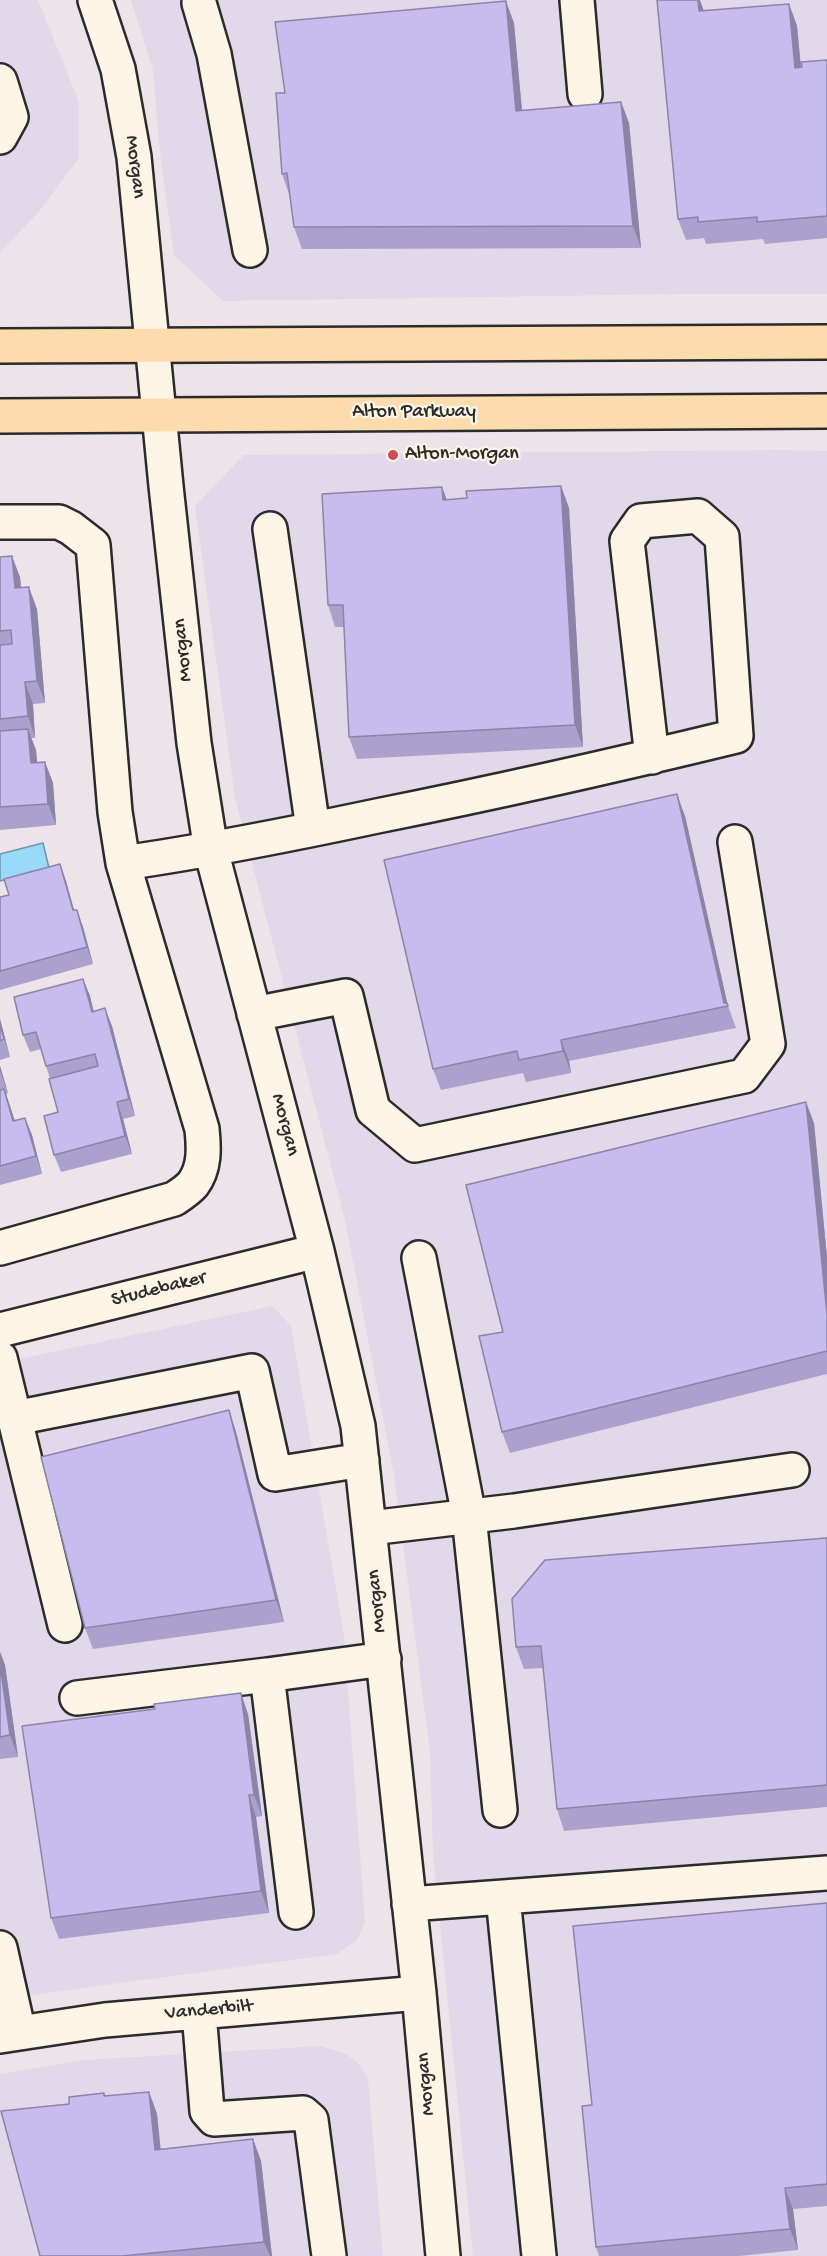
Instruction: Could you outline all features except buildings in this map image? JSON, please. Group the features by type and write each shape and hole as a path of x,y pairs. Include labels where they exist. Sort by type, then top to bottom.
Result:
{"main road":[{"path":"0,346 827,342"},
{"name":"Alton Parkway","path":"0,416 827,411"}],"street":[{"path":"576,0 585,94"},
{"name":"Morgan","path":"96,1 118,69 134,157 194,743 211,850 317,1251 358,1426 419,1993 442,2256"},
{"path":"208,1 214,54 250,250"},
{"path":"0,81 11,117 0,136"},
{"path":"123,863 211,850 518,788 652,757 736,736 722,537 698,516 641,521 627,541 652,757"},
{"path":"0,522 59,522 93,545 115,812 123,863 202,1129 204,1148 202,1163 193,1184 174,1199 0,1248"},
{"path":"270,529 313,830"},
{"path":"254,1014 346,996 373,1110 415,1145 744,1076 768,1044 735,843"},
{"name":"Studebaker","path":"0,1330 317,1251"},
{"path":"419,1258 469,1516 500,1810"},
{"path":"0,1358 65,1625"},
{"path":"15,1418 252,1371 275,1474 362,1460"},
{"path":"370,1528 792,1470"},
{"path":"77,1698 384,1659"},
{"path":"267,1675 296,1912"},
{"path":"409,1904 827,1873"},
{"path":"503,1897 539,2256"},
{"path":"0,1948 9,2034"},
{"name":"Vanderbilt","path":"9,2034 105,2020 419,1993"},
{"path":"199,2012 207,2111 214,2119 303,2113 311,2120 329,2256"}],"shaded area":[{"path":"0,0 38,0 79,102 79,158 38,213 0,252"},
{"path":"131,0 827,0 827,294 223,301 174,255 160,153 153,70"},
{"path":"827,451 827,2256 473,2256 433,1853 430,1752 394,1475 345,1220 235,798 195,506 244,455"},
{"path":"272,1306 291,1326 344,1636 365,1923 357,1940 337,1954 0,1999 0,1363"},
{"path":"319,2046 342,2052 356,2061 368,2078 383,2256 0,2256 0,2074 86,2060"}],"water":[{"path":"43,843 49,868 0,881 0,854"}],"place":[{"name":"Alton-Morgan","path":"393,455"}]}
